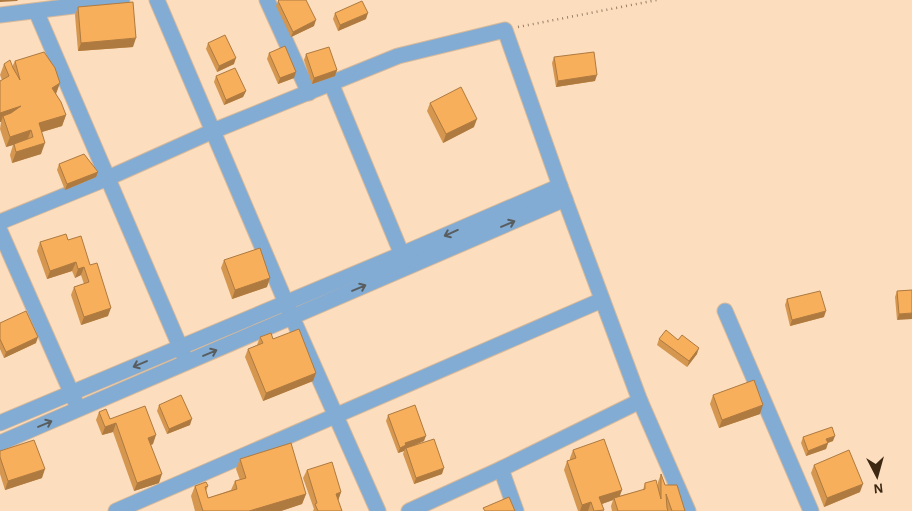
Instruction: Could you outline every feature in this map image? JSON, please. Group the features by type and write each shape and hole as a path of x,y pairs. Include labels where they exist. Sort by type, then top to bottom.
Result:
{"street":[{"path":"0,15 122,0"},
{"path":"157,0 292,317 378,511"},
{"path":"267,0 309,93"},
{"path":"36,11 187,362"},
{"path":"0,222 398,56 504,30 640,402 688,511"},
{"path":"332,83 405,261"},
{"path":"0,443 292,317 405,261 562,192"},
{"path":"0,231 79,409"},
{"path":"0,423 286,302 405,261"},
{"path":"116,511 602,300"},
{"path":"725,311 811,511"},
{"path":"409,511 640,402"},
{"path":"501,469 516,511"}],"path":[{"path":"504,30 657,0"}],"building":[{"path":"279,0 306,0 316,20 293,32"},
{"path":"362,1 368,13 340,25 335,13"},
{"path":"133,2 136,38 81,43 78,7"},
{"path":"225,35 236,58 219,66 208,43"},
{"path":"285,46 296,72 280,78 269,53"},
{"path":"329,47 337,70 314,78 306,54"},
{"path":"44,52 55,68 60,83 52,88 61,102 66,115 39,123 45,143 16,152 14,144 33,137 31,130 10,137 3,116 21,106 0,113 0,81 9,76 4,64 10,60 20,80 15,61"},
{"path":"594,52 597,75 558,81 554,57"},
{"path":"235,68 246,91 226,100 216,76"},
{"path":"461,87 477,119 446,134 430,103"},
{"path":"84,154 98,172 67,184 59,164"},
{"path":"66,234 68,240 81,236 90,265 97,263 111,308 84,317 74,287 89,282 84,267 78,269 76,262 50,271 40,242"},
{"path":"260,248 270,278 235,290 224,260"},
{"path":"912,290 912,313 899,314 897,291"},
{"path":"820,291 826,311 792,320 787,299"},
{"path":"26,311 38,337 6,352 0,339 0,323"},
{"path":"299,329 316,373 266,393 248,349 263,343 260,337 271,333 273,339"},
{"path":"666,330 678,340 682,335 699,348 689,361 659,339"},
{"path":"754,380 763,405 722,420 713,395"},
{"path":"181,395 192,419 169,429 159,405"},
{"path":"415,405 426,436 405,443 406,445 400,448 388,415"},
{"path":"145,406 156,435 148,438 162,474 137,483 116,423 105,427 99,412 106,409 110,419"},
{"path":"832,427 835,436 826,439 828,443 808,451 803,437"},
{"path":"434,439 444,468 416,478 406,448"},
{"path":"604,439 622,490 599,497 604,510 594,511 591,502 582,505 567,461 576,458 573,450"},
{"path":"34,440 45,469 8,481 0,457 0,451"},
{"path":"291,443 306,494 249,511 203,511 195,486 206,482 208,486 205,487 208,498 237,489 235,481 246,478 240,459"},
{"path":"849,450 863,484 827,498 814,465"},
{"path":"332,462 341,492 336,494 342,511 318,511 307,470"},
{"path":"661,474 665,485 677,485 685,511 672,511 666,494 668,511 618,511 614,498 645,489 645,483 656,480 661,499"},
{"path":"509,497 515,511 485,511 483,508"}]}
